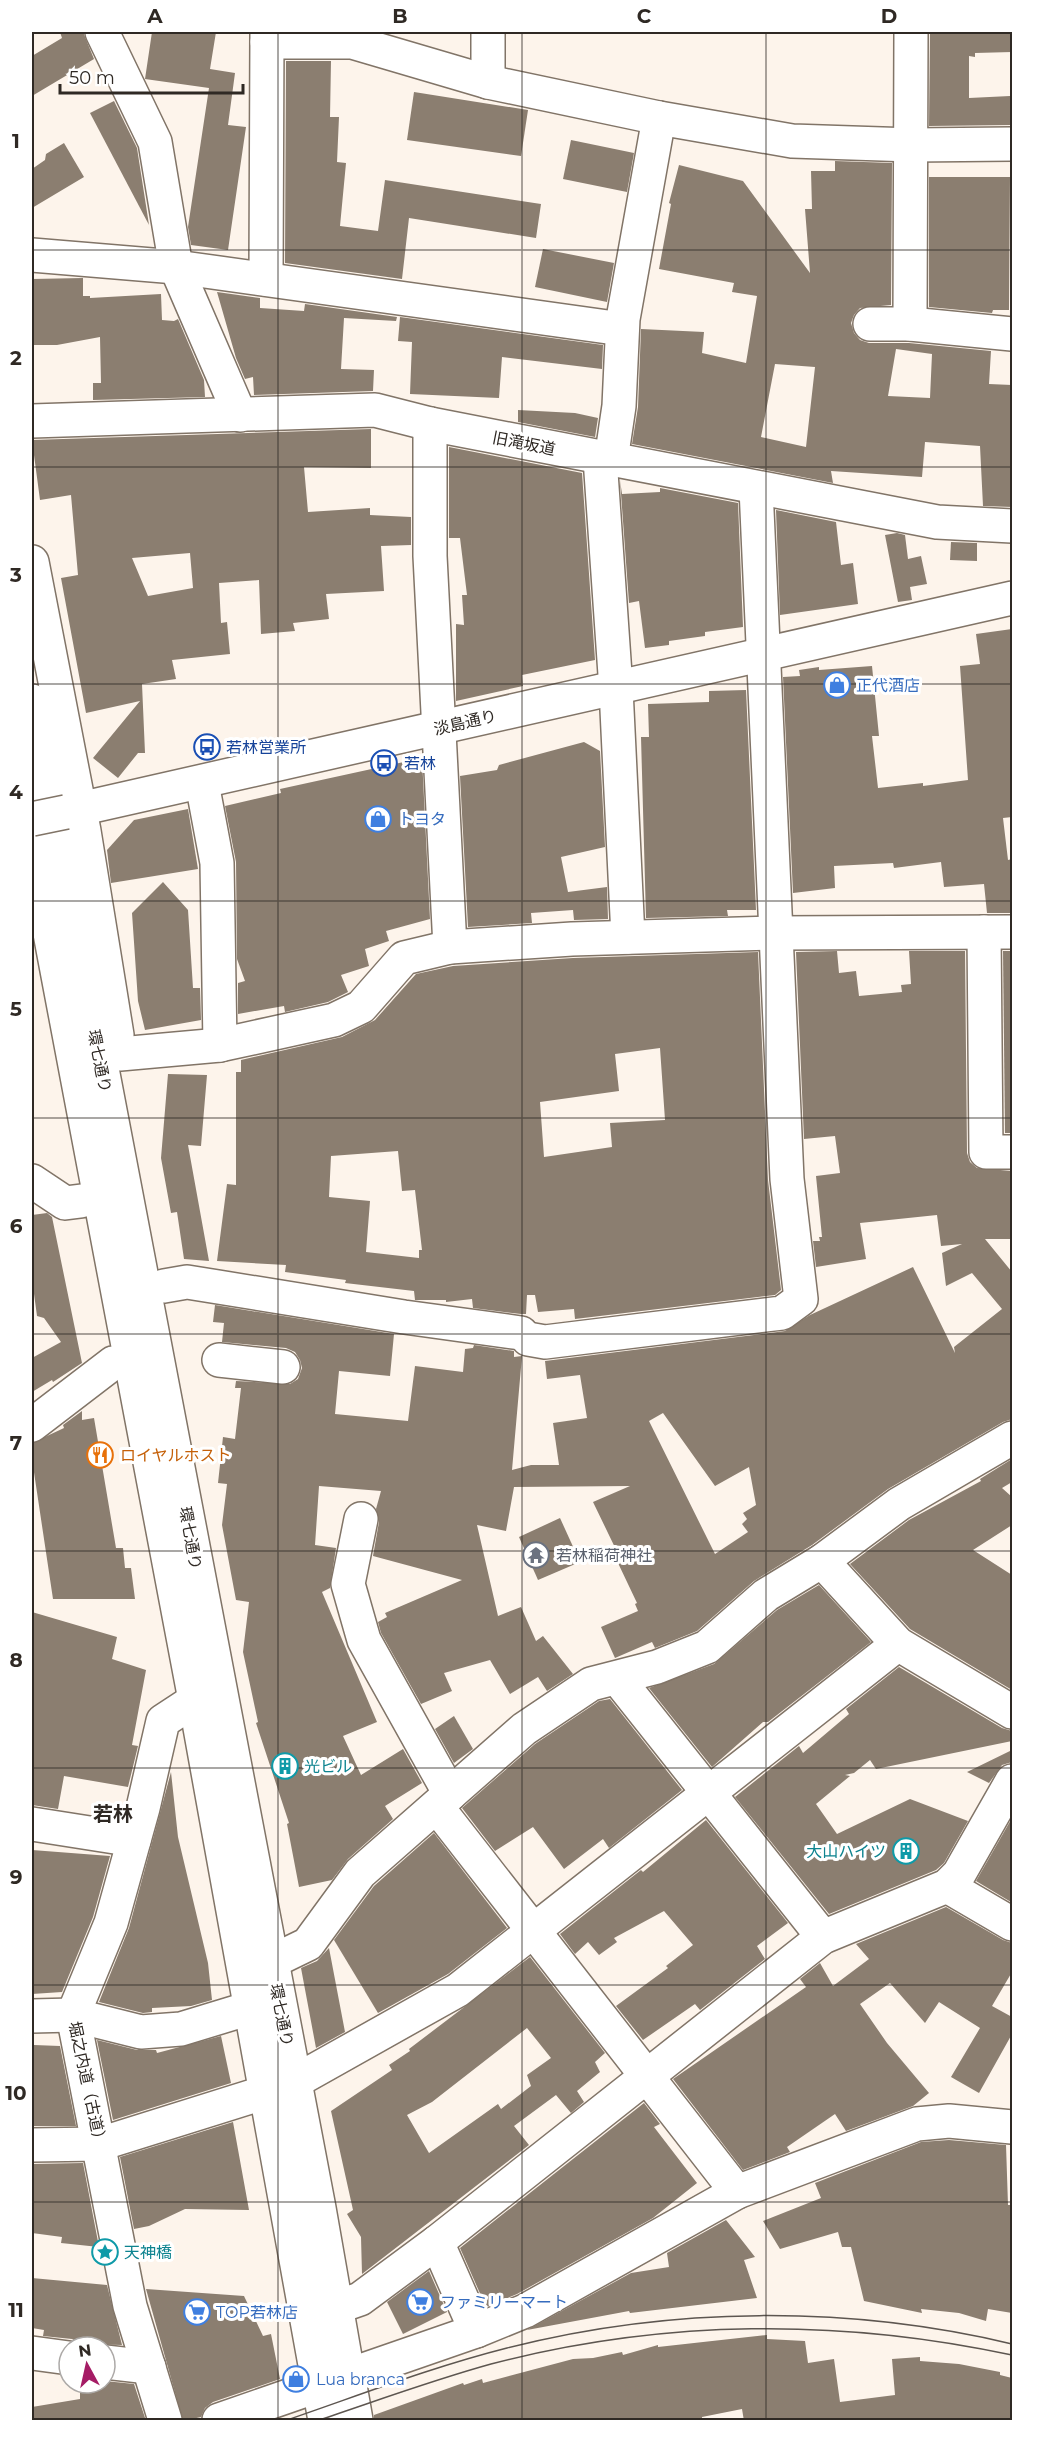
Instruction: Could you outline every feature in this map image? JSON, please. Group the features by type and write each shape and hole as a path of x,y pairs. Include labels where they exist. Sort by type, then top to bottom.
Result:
{"street":[{"path":"102,32 155,142 176,267 240,415"},
{"path":"488,32 488,82"},
{"path":"910,324 911,32"},
{"path":"266,279 267,37 352,42 488,82 659,118 792,141 912,145 1012,144"},
{"path":"628,937 605,459 619,406 622,329 659,118"},
{"path":"32,255 176,267 622,329"},
{"path":"870,324 910,324 1012,334"},
{"name":"旧滝坂道","path":"32,421 375,410 430,424 605,459 937,522 1012,526"},
{"path":"430,424 430,556 450,947"},
{"path":"164,1286 187,1282 203,1287 252,1291 525,1336 545,1342 782,1313 801,1299 787,1179 756,488"},
{"path":"32,562 73,811 181,1372 181,1481"},
{"name":"淡島通り","path":"32,819 202,783 1012,598"},
{"name":"環七通り","path":"32,701 271,1962 280,2087 346,2376"},
{"path":"202,783 217,863 220,1045"},
{"name":"環七通り","path":"32,838 195,1700 250,2008 280,2087 337,2307 346,2376"},
{"path":"120,1054 220,1045 334,1020 361,1007 404,958 450,947 628,937 775,933 998,932 986,1152 1012,1152"},
{"path":"32,955 128,1449 161,1525"},
{"path":"32,1181 65,1203 81,1200"},
{"path":"219,1360 283,1367"},
{"path":"32,1425 112,1363"},
{"path":"271,1962 308,1944 360,1873 525,1729 591,1684 657,1667 706,1647 766,1595 822,1561 899,1504 1012,1438"},
{"path":"362,1519 348,1584 364,1640 444,1800 534,1930 737,2192"},
{"path":"822,1561 898,1644 1012,1712"},
{"path":"32,2145 100,2144 280,2087 458,1990 898,1644"},
{"path":"618,1678 824,1937"},
{"name":"堀之内道（古道）","path":"165,2421 130,2306 73,2015 111,1923 163,1721 195,1700"},
{"path":"337,2307 360,2299 437,2242 824,1937 947,1886 959,1874 1012,1781"},
{"path":"32,1824 134,1840"},
{"path":"947,1886 1012,1924"},
{"path":"32,2016 73,2015 141,2032 181,2029 250,2008"},
{"path":"219,2421 476,2331 525,2311 737,2192 917,2124 949,2121 1012,2127"},
{"path":"437,2242 476,2331"},
{"path":"32,2353 57,2356"},
{"path":"117,2363 149,2367"},
{"path":"325,2421 346,2376"},
{"path":"346,2376 357,2421"}],"building":[{"path":"60,32 83,32 94,59 32,96 32,56 62,38"},
{"path":"152,32 216,32 210,69 235,73 228,125 246,127 228,250 191,245 188,227 209,88 145,79"},
{"path":"930,32 1012,32 1012,52 975,53 975,57 969,56 969,98 1010,96 1011,125 929,126"},
{"path":"286,61 331,61 330,117 339,117 337,162 346,163 340,226 378,231 385,180 541,204 536,238 409,218 402,279 285,263"},
{"path":"414,92 528,110 521,156 407,140"},
{"path":"114,101 137,148 149,225 90,113"},
{"path":"571,140 634,153 627,192 563,179"},
{"path":"64,143 84,177 32,208 32,169 45,160 46,154"},
{"path":"835,161 892,163 891,305 860,308 851,323 854,333 860,340 869,343 909,343 991,351 989,384 1012,385 1012,507 983,506 980,446 925,442 922,477 831,471 833,483 632,444 638,407 641,329 704,332 702,353 746,363 757,296 732,292 734,283 659,269 671,204 669,203 679,165 743,181 810,273 805,209 812,209 811,171 835,171","holes":["896,349 932,354 930,398 888,396","775,364 815,367 806,447 761,437"]},
{"path":"929,177 1010,177 1009,310 993,310 992,313 929,307"},
{"path":"543,249 614,263 607,302 535,287"},
{"path":"83,278 83,296 90,296 90,298 161,294 162,320 178,319 204,380 205,397 93,400 93,383 101,383 100,337 57,345 32,345 32,279"},
{"path":"217,292 260,298 260,308 304,311 305,304 397,317 396,321 344,318 341,369 374,370 373,391 254,395 253,377 245,379 236,358"},
{"path":"400,317 603,345 602,369 502,357 499,398 410,394 412,342 398,341"},
{"path":"518,410 575,413 598,418 595,437 518,422"},
{"path":"371,429 371,468 304,467 308,512 370,508 370,515 411,517 411,545 381,546 384,591 326,594 329,619 293,623 295,631 261,634 259,580 219,583 221,623 227,622 230,654 172,660 176,679 142,684 145,753 138,753 118,778 93,758 140,701 86,713 61,578 78,575 71,495 40,500 32,440","holes":["190,553 193,588 148,596 132,558"]},
{"path":"449,447 582,473 595,660 522,675 523,686 456,701 456,624 464,625 462,595 467,595 460,538 449,538"},
{"path":"620,480 622,494 660,492 660,488 738,503 743,627 705,632 705,636 669,641 669,645 645,648 639,601 629,603"},
{"path":"776,510 836,522 841,565 853,563 858,604 780,615"},
{"path":"897,533 905,535 908,559 921,556 927,584 910,587 912,600 898,602 885,535"},
{"path":"951,542 977,543 977,561 950,560"},
{"path":"1012,629 1012,817 1003,818 1008,860 1012,859 1012,913 987,913 984,884 944,887 941,862 894,868 893,863 834,866 835,888 793,893 783,677 800,676 799,670 819,667 819,670 872,666 879,736 872,736 878,788 923,783 923,786 968,780 960,666 980,664 976,634"},
{"path":"746,690 756,910 727,910 728,916 646,918 641,737 649,737 648,704 709,702 709,691"},
{"path":"584,742 600,751 605,847 561,857 568,892 607,887 608,919 574,920 573,910 531,913 532,923 468,927 460,776 497,770 499,765"},
{"path":"422,758 430,919 386,931 389,941 365,949 369,966 341,975 348,992 328,1002 285,1012 284,1006 238,1014 238,983 245,981 237,959 236,862 225,806 281,793 280,789"},
{"path":"188,809 198,869 111,883 107,850 134,820"},
{"path":"163,882 188,910 193,988 200,988 201,1020 145,1030 138,1001 132,913"},
{"path":"837,951 839,973 856,971 859,996 902,992 901,985 911,984 909,951 965,951 967,1153 970,1162 977,1168 1012,1171 1012,1239 985,1239 1012,1272 1012,1419 1003,1422 888,1489 812,1545 754,1581 697,1631 655,1648 652,1642 615,1658 601,1627 638,1611 635,1604 637,1603 618,1563 622,1562 593,1502 630,1486 514,1487 506,1531 477,1525 498,1616 521,1607 536,1641 543,1636 573,1674 547,1691 538,1677 510,1694 490,1660 444,1673 452,1691 421,1704 381,1633 378,1622 387,1617 385,1613 462,1580 373,1556 379,1522 376,1509 381,1491 319,1486 315,1545 336,1548 330,1588 322,1592 377,1722 343,1736 361,1775 403,1749 422,1783 385,1806 393,1819 348,1859 332,1880 299,1887 287,1824 289,1823 256,1723 258,1722 243,1652 249,1602 236,1600 222,1525 227,1484 218,1483 223,1437 235,1439 241,1388 235,1388 236,1381 290,1384 298,1379 302,1368 295,1352 286,1348 222,1342 224,1323 213,1322 215,1305 394,1334 390,1376 339,1371 335,1414 408,1421 415,1366 463,1372 465,1349 473,1348 474,1345 514,1351 514,1357 522,1356 512,1470 531,1465 559,1465 553,1423 587,1418 580,1375 547,1379 545,1361 785,1331 810,1315 913,1267 955,1353 954,1347 1002,1309 972,1273 946,1286 942,1253 962,1244 941,1246 937,1215 860,1223 866,1259 816,1267 813,1241 820,1241 819,1237 822,1237 816,1176 840,1173 835,1136 804,1139 796,952","holes":["663,1413 715,1486 749,1467 756,1505 743,1513 747,1519 742,1524 748,1532 715,1554 649,1421"]},
{"path":"1003,951 1012,951 1011,1133 1005,1133"},
{"path":"758,952 768,1180 781,1290 775,1295 575,1319 574,1309 538,1312 535,1295 527,1295 526,1314 521,1314 473,1308 472,1299 446,1302 446,1300 415,1300 414,1291 345,1283 346,1280 285,1272 286,1265 217,1261 227,1184 236,1185 236,1072 241,1072 241,1060 342,1037 375,1020 416,974 453,966 573,958","holes":["660,1048 665,1120 610,1123 612,1147 544,1157 540,1102 619,1091 615,1054","398,1151 402,1191 415,1190 422,1250 419,1250 419,1258 366,1252 370,1201 329,1197 331,1156"]},
{"path":"168,1074 207,1075 201,1146 188,1145 209,1261 184,1259 177,1212 171,1213 161,1158"},
{"path":"47,1213 52,1217 82,1363 53,1382 52,1380 32,1392 32,1358 61,1342 44,1318 37,1316 32,1279 32,1215"},
{"path":"82,1411 82,1420 94,1418 116,1548 123,1548 125,1568 131,1568 135,1599 53,1599 32,1459 32,1443 64,1428 63,1425"},
{"path":"1012,1459 1012,1482 1002,1488 1012,1497 1012,1525 973,1550 1012,1575 1012,1690 910,1629 850,1564 909,1520 981,1481 980,1479"},
{"path":"560,1518 580,1562 538,1580 519,1537"},
{"path":"819,1585 871,1642 768,1722 763,1722 712,1767 649,1688 714,1664 777,1610"},
{"path":"32,1612 117,1637 112,1659 146,1670 132,1745 138,1746 128,1787 64,1776 58,1809 32,1805"},
{"path":"899,1667 1002,1728 1012,1731 1012,1741 876,1769 870,1760 854,1773 845,1775 850,1776 816,1804 837,1834 910,1799 968,1821 944,1863 936,1870 829,1914 735,1797 799,1746 803,1753 849,1714 846,1709"},
{"path":"610,1699 682,1790 609,1848 603,1839 564,1869 533,1827 495,1851 462,1808 535,1744 599,1701"},
{"path":"454,1716 473,1749 454,1763 435,1729"},
{"path":"1012,1750 1012,1762 1002,1765 989,1783 967,1772"},
{"path":"171,1772 178,1837 208,1963 212,2000 191,2006 152,2008 152,2012 143,2013 99,2002 129,1928"},
{"path":"1012,1818 1012,1899 1011,1902 976,1881"},
{"path":"706,1820 788,1923 757,1946 765,1959 700,2010 695,2004 643,2040 616,2006 668,1968 666,1966 693,1945 664,1911 614,1938 617,1942 599,1955 588,1942 575,1954 560,1934 641,1870 643,1872"},
{"path":"434,1833 507,1928 448,1974 378,2013 334,1940 374,1886"},
{"path":"32,1850 110,1856 93,1917 62,1992 32,1994"},
{"path":"946,1907 1012,1943 1012,1972 992,2006 1012,2017 1012,2034 979,2093 951,2077 980,2028 939,2002 925,2023 890,1983 860,2004 887,2043 929,2093 913,2106 846,2131 835,2114 787,2147 790,2152 743,2170 673,2079 806,1987 800,1979 820,1963 833,1986 869,1959 856,1944"},
{"path":"329,1948 345,2032 316,2048 301,1968 317,1961"},
{"path":"530,1957 605,2053 595,2062 600,2072 577,2091 584,2102 571,2113 556,2095 514,2126 529,2145 362,2274 361,2237 347,2214 353,2210 331,2111 392,2070 389,2065 410,2051 409,2049","holes":["527,2028 551,2058 527,2075 531,2086 501,2109 498,2104 429,2153 407,2115 432,2102"]},
{"path":"221,2036 231,2083 113,2120 97,2040 137,2050 156,2050 157,2053"},
{"path":"34,2045 60,2046 76,2126 32,2126"},
{"path":"644,2103 660,2124 654,2127 697,2183 653,2218 517,2294 486,2307 460,2248"},
{"path":"233,2122 249,2210 185,2209 149,2226 134,2229 120,2157"},
{"path":"949,2140 1006,2145 1008,2205 1012,2205 1012,2313 988,2309 986,2321 959,2313 921,2309 922,2313 864,2301 851,2247 842,2247 838,2232 780,2249 763,2221 821,2198 815,2183 921,2142"},
{"path":"83,2163 99,2247 61,2243 62,2237 32,2233 32,2164"},
{"path":"726,2220 755,2257 744,2260 757,2298 630,2313 629,2311 527,2330 631,2273 669,2267 667,2253"},
{"name":"ファミリーマート","path":"429,2271 447,2312 403,2334 387,2302"},
{"path":"32,2278 107,2285 122,2345 117,2345 117,2335 57,2335 57,2337 43,2336 44,2330 32,2328"},
{"path":"146,2289 244,2296 263,2336 271,2334 280,2379 213,2402 205,2408 201,2417 183,2421"},
{"path":"767,2335 767,2339 805,2341 808,2363 834,2359 840,2402 895,2395 892,2359 920,2357 920,2361 959,2364 1000,2372 1000,2375 1012,2378 1010,2421 744,2421 742,2409 702,2417 702,2421 374,2421 374,2415 463,2383 464,2385 482,2379 483,2383 573,2359 593,2358 622,2352 623,2355 658,2345 658,2347"},
{"path":"117,2382 134,2384 146,2421 32,2421 32,2407 80,2399 80,2395 117,2395"}],"tram line":[{"path":"287,2420 396,2382 507,2348 569,2334 632,2324 695,2318 824,2317 887,2322 950,2331 1012,2344"},
{"path":"319,2420 491,2364 556,2349 621,2338 751,2329 817,2330 882,2334 1012,2355"}],"place":[{"name":"正代酒店","path":"837,685"},
{"name":"若林営業所","path":"207,747"},
{"name":"若林","path":"384,763"},
{"name":"トヨタ","path":"378,819"},
{"name":"ロイヤルホスト","path":"100,1455"},
{"name":"若林稲荷神社","path":"536,1555"},
{"name":"光ビル","path":"285,1766"},
{"name":"大山ハイツ","path":"906,1851"},
{"name":"天神橋","path":"105,2252"},
{"name":"ファミリーマート","path":"420,2302"},
{"name":"TOP若林店","path":"197,2312"},
{"name":"Lua branca","path":"296,2379"}],"district":[{"name":"若林","path":"113,1814"}]}
